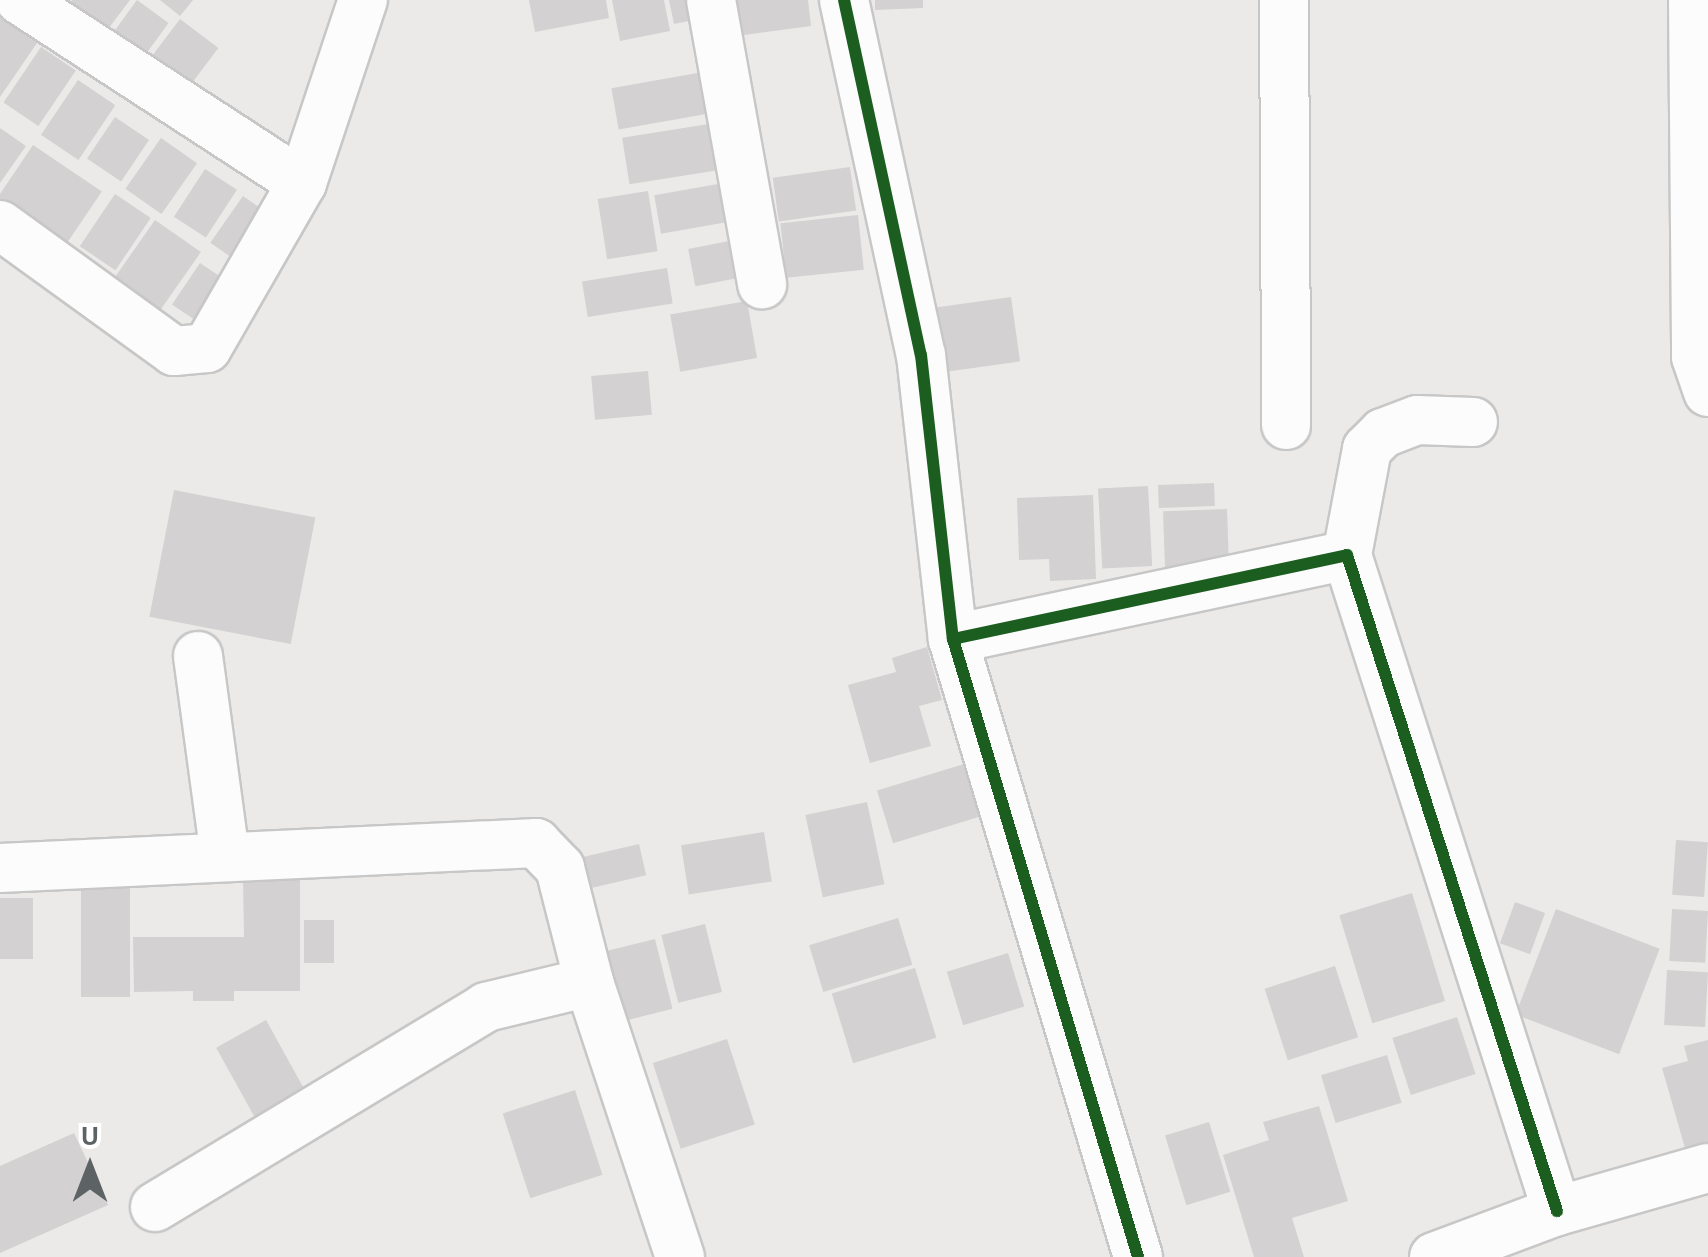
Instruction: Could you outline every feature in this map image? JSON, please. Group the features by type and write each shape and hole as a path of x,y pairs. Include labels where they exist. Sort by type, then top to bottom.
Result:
{"street":[{"path":"20,0 302,183"},
{"path":"0,225 174,351 198,354 302,183 363,0"},
{"path":"710,0 762,284"},
{"path":"844,0 921,355 952,640 1138,1257"},
{"path":"1284,0 1286,425"},
{"path":"1693,0 1696,357 1708,392"},
{"path":"1473,422 1417,420 1382,432 1367,449 1348,554 1557,1212"},
{"path":"952,640 1348,554"},
{"path":"198,656 225,856"},
{"path":"0,868 536,843 560,868 589,982 680,1257"},
{"path":"155,1207 486,1007 589,982"},
{"path":"1434,1257 1557,1212 1708,1168"}],"building":[{"path":"72,0 130,0 96,45 59,17"},
{"path":"137,0 169,23 140,63 108,40"},
{"path":"160,0 193,0 180,16"},
{"path":"529,0 606,0 609,18 535,32"},
{"path":"612,0 664,0 670,31 620,41"},
{"path":"669,0 706,0 709,17 674,24"},
{"path":"733,0 808,0 811,26 737,36"},
{"path":"875,0 923,0 923,8 875,10"},
{"path":"0,18 37,43 0,97"},
{"path":"180,19 218,48 184,93 146,65"},
{"path":"41,47 76,70 38,126 4,103"},
{"path":"703,72 710,113 619,130 611,88"},
{"path":"78,80 115,105 78,160 41,135"},
{"path":"115,117 149,140 121,181 87,158"},
{"path":"715,123 722,169 630,184 622,138"},
{"path":"0,128 26,146 0,183"},
{"path":"161,138 197,163 161,214 125,189"},
{"path":"33,145 102,191 66,244 0,200 0,194"},
{"path":"850,167 856,211 779,221 773,178"},
{"path":"205,169 237,190 206,238 174,217"},
{"path":"735,181 742,219 661,234 654,195"},
{"path":"648,191 658,251 607,259 598,199"},
{"path":"115,194 151,218 115,270 80,246"},
{"path":"243,196 275,218 242,265 210,243"},
{"path":"858,215 864,270 786,278 780,223"},
{"path":"155,220 201,252 156,316 110,284"},
{"path":"750,237 757,274 695,286 688,249"},
{"path":"200,263 235,286 207,328 172,304"},
{"path":"667,268 673,304 588,317 582,281"},
{"path":"1011,297 1020,361 943,372 934,308"},
{"path":"747,301 757,358 680,372 670,315"},
{"path":"648,371 652,415 595,420 591,376"},
{"path":"1214,483 1215,506 1159,508 1158,485"},
{"path":"1148,486 1152,566 1102,569 1098,489"},
{"path":"174,490 315,517 291,644 149,617"},
{"path":"1093,495 1096,579 1050,581 1049,559 1019,560 1017,498"},
{"path":"1227,509 1229,570 1165,572 1163,511"},
{"path":"927,647 942,700 919,706 931,746 870,763 848,685 896,672 892,658"},
{"path":"964,764 980,817 893,843 877,791"},
{"path":"867,802 884,884 823,897 805,815"},
{"path":"764,832 772,881 689,895 681,845"},
{"path":"1676,840 1708,842 1704,897 1672,895"},
{"path":"639,844 646,875 586,889 579,858"},
{"path":"243,879 300,879 300,991 234,991 234,1001 193,1001 193,991 134,992 133,937 244,937"},
{"path":"81,886 130,886 130,997 81,997"},
{"path":"1412,893 1445,1001 1372,1023 1339,915"},
{"path":"0,898 33,898 33,959 0,959"},
{"path":"1515,902 1545,913 1530,954 1500,943"},
{"path":"1556,909 1660,949 1619,1054 1516,1014"},
{"path":"1672,909 1708,911 1705,963 1669,961"},
{"path":"898,918 912,965 823,992 809,945"},
{"path":"304,920 334,920 334,963 304,963"},
{"path":"705,924 722,992 678,1003 661,935"},
{"path":"655,939 672,1009 624,1021 606,951"},
{"path":"1008,953 1024,1007 963,1025 947,972"},
{"path":"1335,966 1358,1037 1288,1060 1265,989"},
{"path":"915,968 936,1038 853,1063 832,993"},
{"path":"1667,970 1708,972 1705,1027 1664,1025"},
{"path":"1457,1017 1476,1074 1411,1095 1392,1038"},
{"path":"266,1020 313,1104 263,1132 216,1048"},
{"path":"727,1039 755,1125 681,1149 653,1063"},
{"path":"1708,1040 1708,1142 1685,1148 1662,1068 1688,1061 1684,1046"},
{"path":"1387,1055 1402,1103 1336,1123 1321,1075"},
{"path":"575,1090 603,1175 530,1198 503,1113"},
{"path":"1319,1106 1348,1201 1292,1218 1304,1257 1254,1257 1223,1155 1269,1140 1263,1122"},
{"path":"1209,1122 1230,1192 1186,1205 1165,1135"},
{"path":"74,1133 108,1205 0,1253 0,1166"}],"cycle path":[{"path":"844,0 921,355 953,639 1138,1257"},
{"path":"953,639 1347,555 1557,1211"}]}
